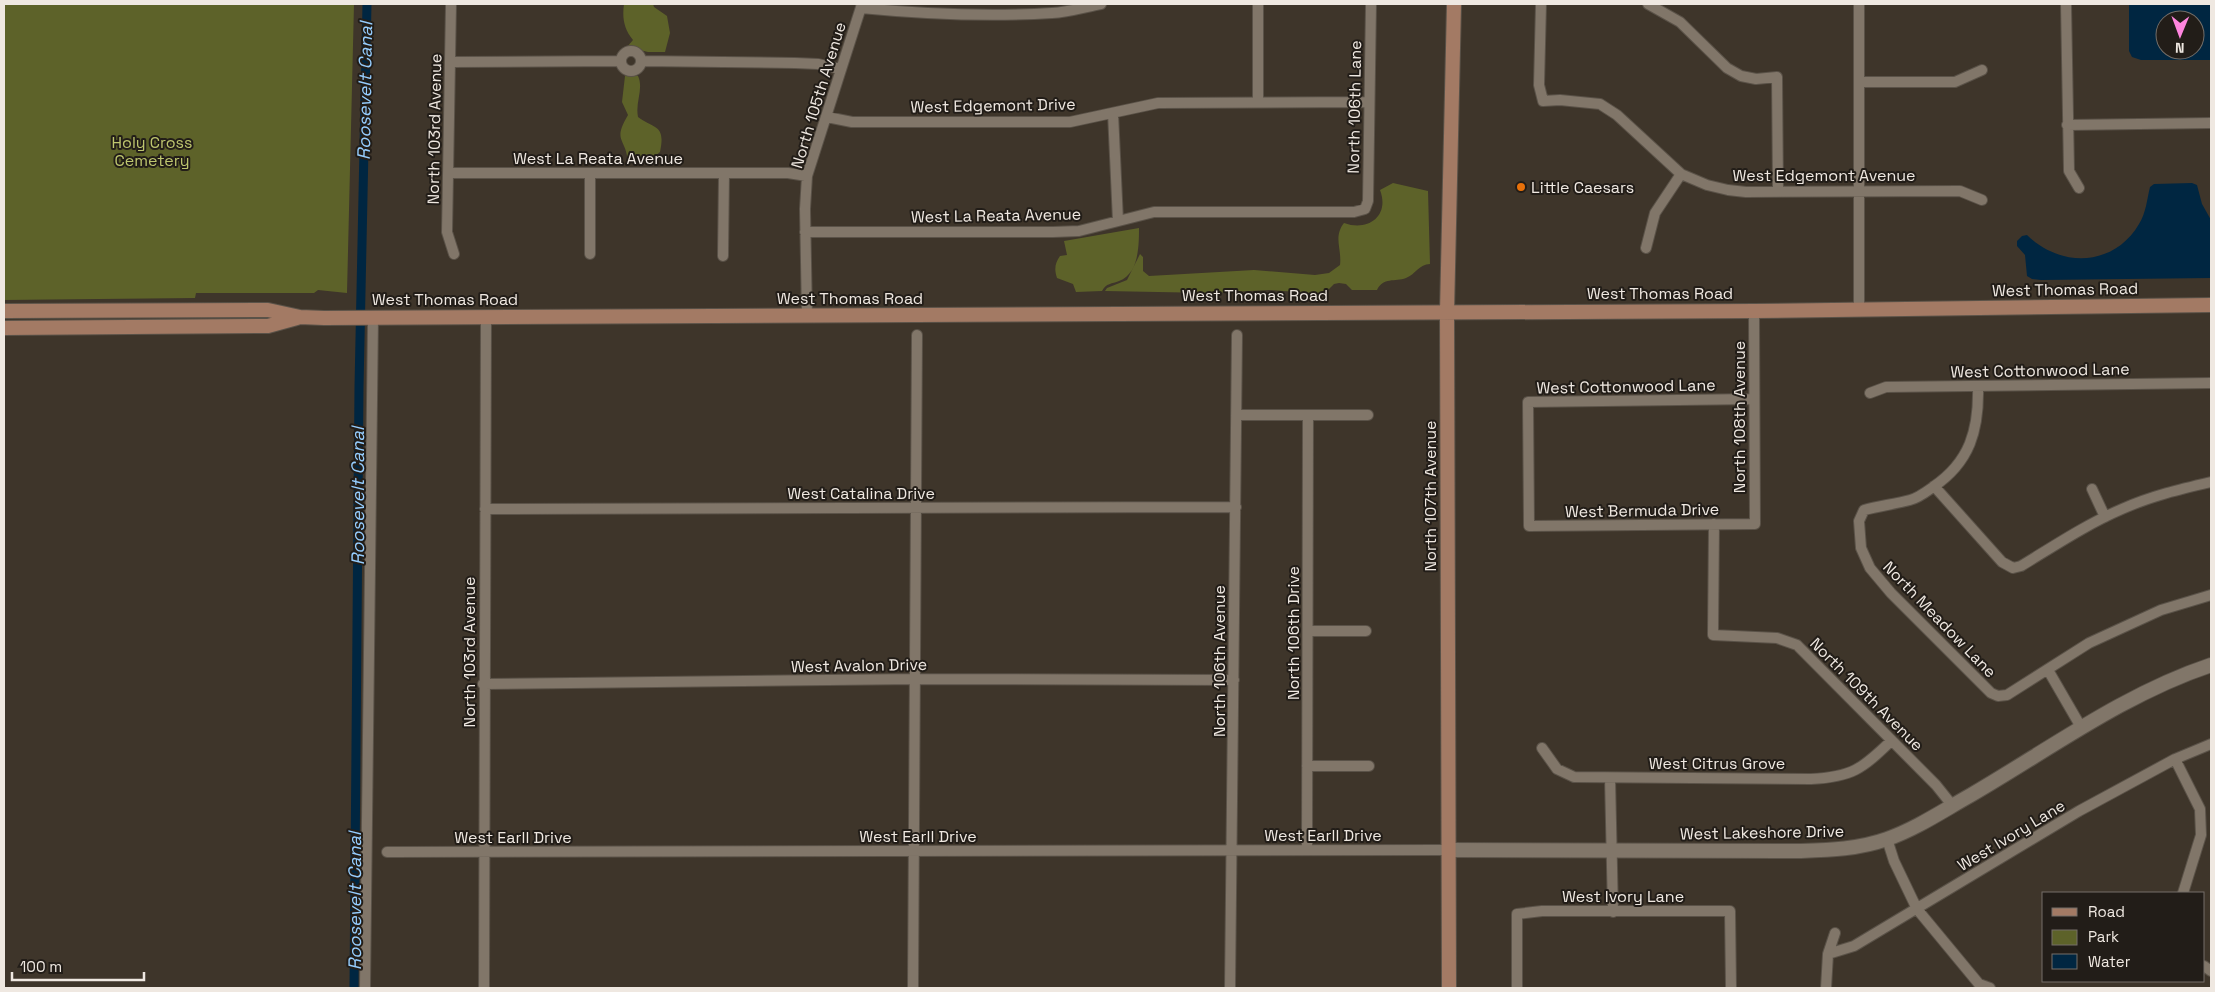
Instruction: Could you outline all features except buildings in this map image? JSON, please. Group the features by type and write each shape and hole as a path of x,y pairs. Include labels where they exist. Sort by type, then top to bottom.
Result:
{"main road":[{"name":"North 107th Avenue","path":"1449,988 1447,312 1454,4"},
{"name":"West Thomas Road","path":"4,328 268,326 300,318 348,317 1754,311 1859,308 2211,305"},
{"name":"West Thomas Road","path":"4,311 268,310 300,318"}],"street":[{"name":"North 103rd Avenue","path":"451,4 447,232 454,254"},
{"path":"861,6 889,11 981,14 1054,13 1101,4"},
{"path":"1258,4 1258,102"},
{"name":"North 106th Lane","path":"1365,209 1368,201 1371,4"},
{"name":"West Edgemont Avenue","path":"1541,4 1539,84 1542,101 1560,100 1600,104 1617,115 1681,174 1728,190 1746,192 1960,191 1982,200"},
{"path":"1648,4 1680,22 1727,68 1741,76 1756,79 1777,77 1778,191"},
{"path":"1859,4 1859,308"},
{"path":"2066,4 2069,171 2080,188"},
{"name":"North 105th Avenue","path":"807,315 805,232 807,176 861,6"},
{"path":"631,51 638,53 642,61 637,70 630,72 623,68 621,61 625,53 631,51"},
{"path":"450,62 621,61"},
{"path":"642,61 795,63 818,64 840,69"},
{"path":"1859,82 1955,82 1982,70"},
{"name":"West Edgemont Drive","path":"827,117 852,122 1070,122 1158,104 1369,102"},
{"path":"1113,113 1118,221"},
{"path":"2067,125 2211,123"},
{"name":"West La Reata Avenue","path":"449,173 788,173 807,176"},
{"path":"590,174 590,254"},
{"path":"723,256 724,174"},
{"path":"1646,248 1655,213 1681,174"},
{"name":"West La Reata Avenue","path":"805,232 1079,231 1154,212 1354,212 1365,209"},
{"name":"North 108th Avenue","path":"1754,311 1755,524"},
{"path":"366,988 374,317"},
{"name":"North 103rd Avenue","path":"484,988 483,684 486,317"},
{"name":"North 106th Avenue","path":"1230,988 1233,850 1237,334"},
{"path":"913,988 917,335"},
{"name":"West Cottonwood Lane","path":"1870,393 1886,387 2211,383"},
{"name":"North Meadow Lane","path":"1978,386 1978,416 1960,463 1934,486 1910,500 1864,510 1859,521 1861,548 1870,568 1891,592 1992,693 1998,696 2007,694 2048,670"},
{"name":"West Cottonwood Lane","path":"1529,526 1528,402 1754,399"},
{"path":"1236,415 1368,415"},
{"name":"North 106th Drive","path":"1307,850 1308,415"},
{"path":"1934,486 2002,562 2013,568 2021,566 2105,516 2142,501 2211,482"},
{"path":"2092,490 2105,516"},
{"name":"West Catalina Drive","path":"485,509 1236,507"},
{"name":"North 109th Avenue","path":"1714,524 1713,635 1777,638 1797,645 1936,785 1952,805"},
{"name":"West Bermuda Drive","path":"1529,526 1755,524"},
{"path":"2081,727 2048,670 2089,643 2161,610 2211,595"},
{"path":"1308,631 1366,631"},
{"name":"West Lakeshore Drive","path":"1448,850 1836,850 1887,840 1906,832 2081,727 2154,687 2211,665"},
{"name":"West Avalon Drive","path":"483,684 916,678 1234,680"},
{"name":"West Citrus Grove","path":"1542,748 1557,768 1574,777 1831,778 1850,774 1869,763 1891,741"},
{"name":"West Ivory Lane","path":"1828,954 1854,946 2079,811 2175,759 2211,744"},
{"path":"2175,759 2200,809 2201,835 2183,892"},
{"path":"1307,766 1369,766"},
{"path":"1610,778 1613,912"},
{"path":"1887,840 1894,861 1917,909 1979,984 1990,988"},
{"name":"West Earll Drive","path":"387,852 1448,850"},
{"name":"West Ivory Lane","path":"1517,988 1517,914 1542,910 1613,912 1730,911 1731,988"},
{"path":"1826,988 1828,954 1835,933"}],"green space":[{"name":"Holy Cross Cemetery","path":"4,4 354,4 347,293 318,290 314,293 196,293 195,298 4,300"},
{"path":"624,4 653,4 654,7 667,16 670,33 665,52 648,52 627,47 633,40 624,23"},
{"path":"625,76 638,76 640,86 638,117 657,128 660,132 660,152 654,157 654,162 628,162 620,135 628,115 622,102"},
{"path":"1393,183 1428,191 1430,264 1420,267 1406,278 1383,283 1377,290 1352,290 1346,284 1339,283 1334,284 1324,294 1269,290 1210,293 1105,291 1107,288 1127,280 1140,254 1143,257 1143,271 1149,276 1254,270 1315,275 1329,273 1340,265 1338,238 1344,223 1361,225 1375,220 1382,207 1380,190"},
{"path":"1139,228 1139,242 1134,266 1126,277 1107,285 1102,291 1076,292 1073,284 1057,278 1055,269 1057,261 1060,256 1067,255 1064,241"}],"water":[{"path":"2129,4 2211,4 2211,60 2205,60 2205,10 2155,10 2155,60 2141,60 2132,57 2129,51"},
{"path":"2192,183 2197,185 2202,204 2211,220 2211,278 2041,280 2032,279 2027,276 2025,255 2017,246 2017,241 2022,236 2027,235 2040,246 2070,257 2086,258 2101,255 2116,248 2128,238 2139,224 2145,211 2150,187 2154,184"}],"waterway":[{"name":"Roosevelt Canal","path":"354,988 359,387 367,4"}],"place":[{"name":"Little Caesars","path":"1521,187"}]}
